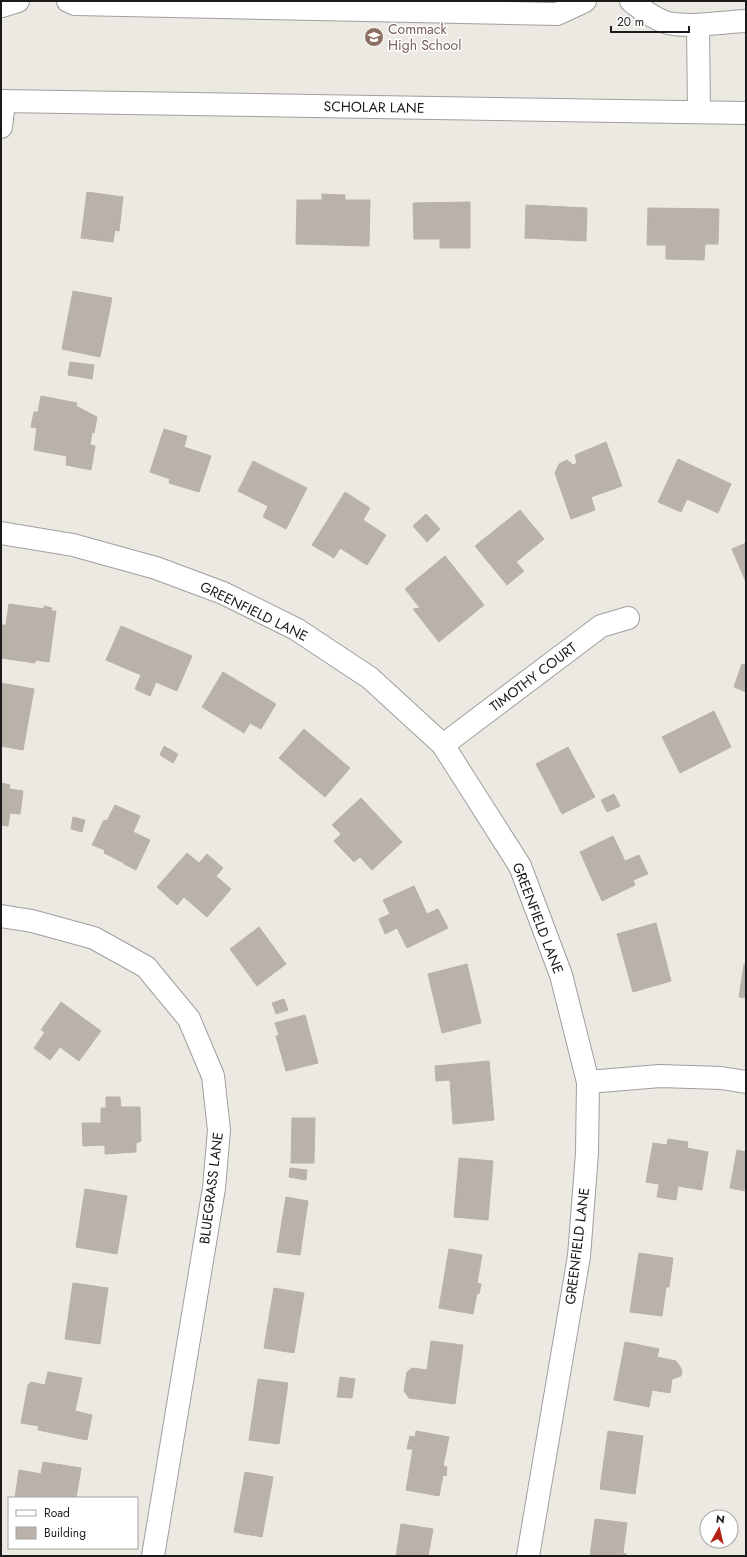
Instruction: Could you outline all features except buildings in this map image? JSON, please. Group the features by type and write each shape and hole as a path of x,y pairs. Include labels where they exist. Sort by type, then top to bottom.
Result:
{"street":[{"path":"68,1 75,4 557,14 572,3"},
{"path":"631,1 645,12 669,23 698,25 746,20"},
{"path":"698,25 699,112"},
{"path":"1,127 3,101"},
{"name":"SCHOLAR LANE","path":"3,101 746,113"},
{"name":"GREENFIELD LANE","path":"1,533 73,545 156,568 223,593 296,629 370,678 443,746 520,866 561,976 588,1082 587,1153 579,1256 528,1556"},
{"name":"TIMOTHY COURT","path":"443,746 601,626 628,618"},
{"name":"BLUEGRASS LANE","path":"1,916 32,921 94,938 146,967 189,1019 214,1076 219,1130 214,1188 153,1556"},
{"path":"588,1082 660,1076 721,1078 746,1082"}],"place":[{"name":"Commack High School","path":"374,37"}]}
